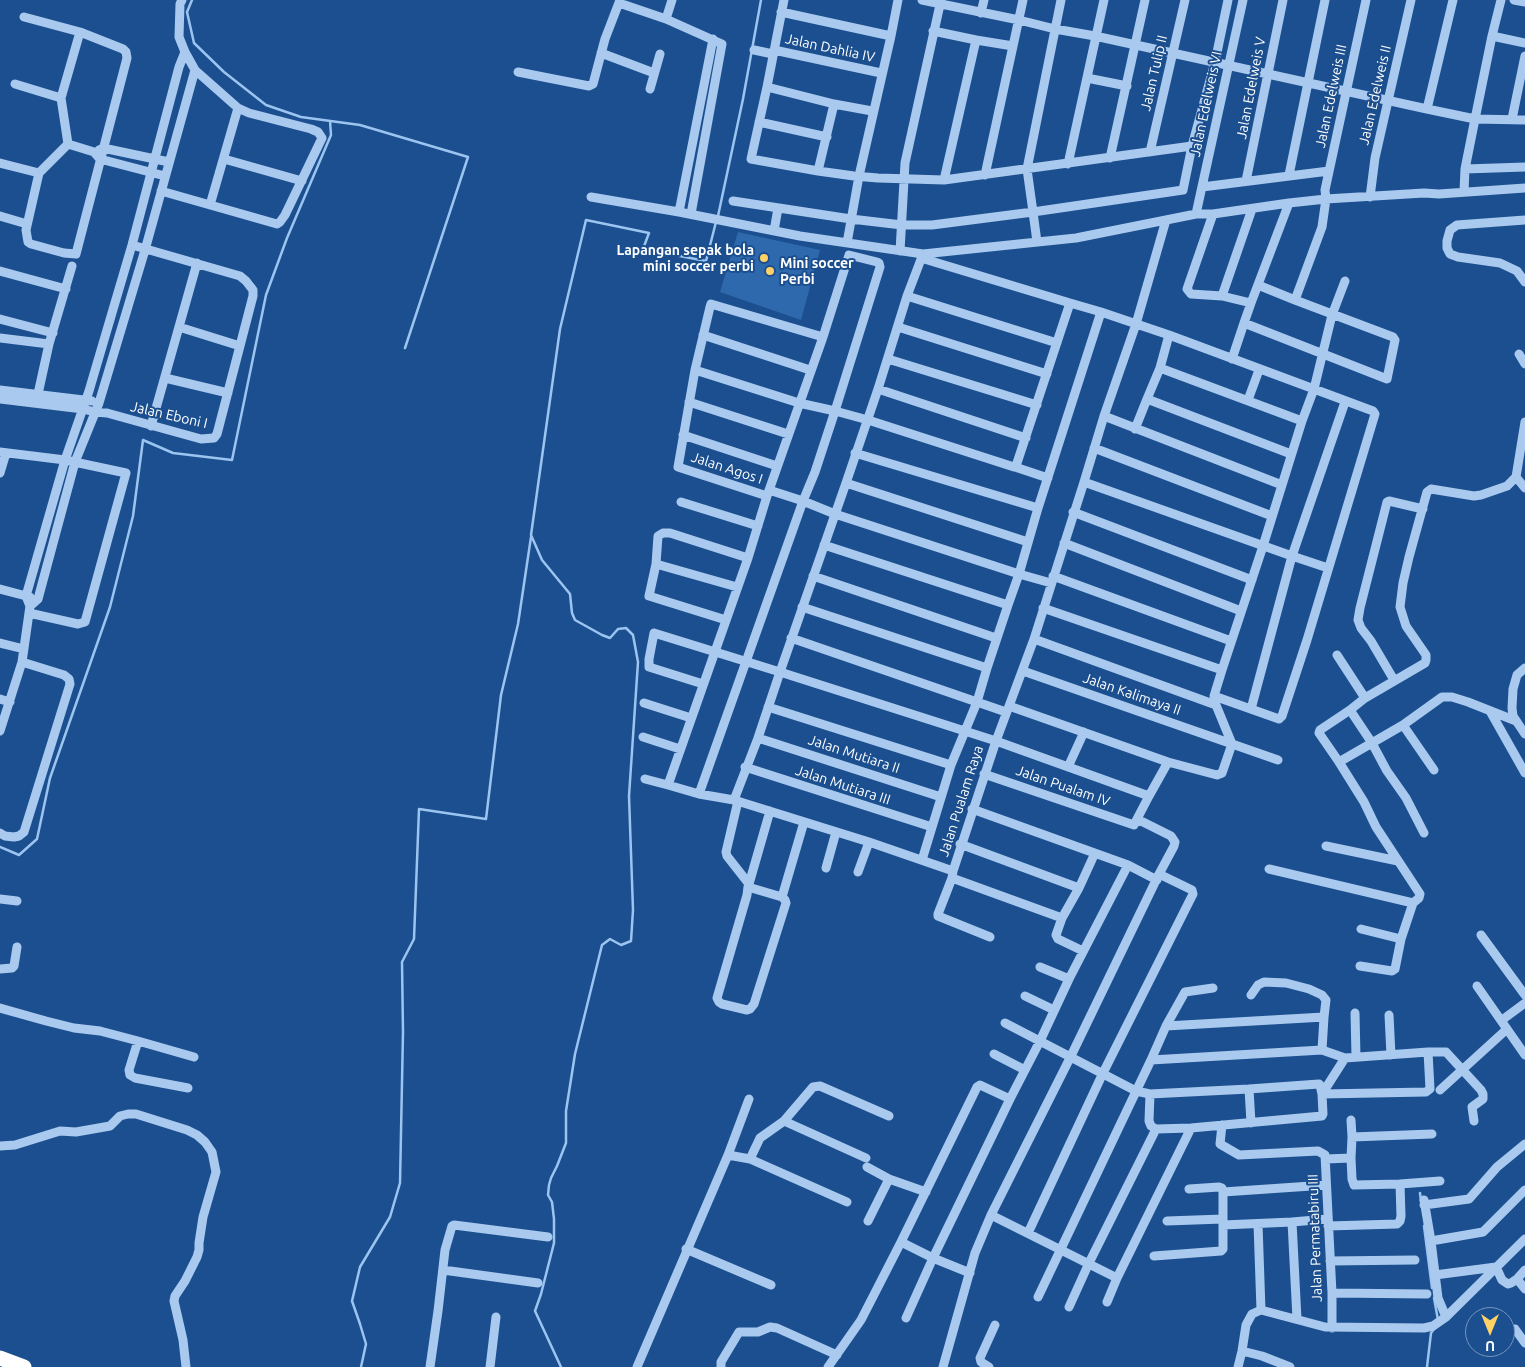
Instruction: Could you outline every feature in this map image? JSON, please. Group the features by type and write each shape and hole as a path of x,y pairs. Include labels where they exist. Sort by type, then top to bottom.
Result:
{"highway":[{"path":"0,1358 24,1367"}],"street":[{"path":"666,19 672,0"},
{"path":"784,0 759,122 747,159 858,176 944,180 1192,146"},
{"path":"847,243 858,176 898,0"},
{"path":"922,0 941,2 981,13 1096,36 1475,119 1525,120"},
{"path":"981,13 984,0"},
{"path":"985,175 1023,0"},
{"path":"1036,239 1027,169 1062,0"},
{"path":"1068,164 1104,0"},
{"path":"1110,158 1145,0"},
{"name":"Jalan Tulip II","path":"1150,152 1185,0"},
{"path":"733,201 851,219 902,225 932,225 1033,215 1183,190 1192,146 1221,64 1228,0"},
{"name":"Jalan Edelweis VI","path":"1197,212 1221,64 1243,0"},
{"name":"Jalan Edelweis V","path":"1246,181 1283,0"},
{"path":"1289,175 1325,0"},
{"name":"Jalan Edelweis III","path":"1295,300 1322,227 1328,173 1366,0"},
{"name":"Jalan Edelweis II","path":"1370,191 1375,158 1411,0"},
{"path":"1427,109 1454,0"},
{"path":"1464,191 1465,169 1501,0"},
{"path":"1514,0 1525,2"},
{"path":"161,191 277,224 285,216 322,138 321,134 311,129 249,113 238,108 195,70 179,37 179,1"},
{"path":"518,72 589,86 593,84 601,53 619,1 720,42 722,45 691,214"},
{"path":"900,251 903,179 908,145 941,2"},
{"path":"781,12 891,36"},
{"path":"24,17 80,32 124,49 127,55 103,148 97,156 76,254 64,253 31,244 26,237 27,224 39,173 68,144"},
{"path":"933,31 1013,46"},
{"path":"68,144 61,98 80,32"},
{"path":"1492,36 1525,43"},
{"path":"679,212 713,39"},
{"path":"944,180 976,40"},
{"name":"Jalan Dahlia IV","path":"754,50 774,52 881,73"},
{"path":"0,731 22,662 30,609 26,596 65,460 85,404 132,245 179,67 185,52"},
{"path":"601,53 654,73"},
{"path":"650,88 660,54"},
{"path":"1512,119 1525,56"},
{"path":"30,609 38,599 75,462 97,408 145,250 195,70"},
{"path":"1087,78 1126,86"},
{"path":"15,84 61,98"},
{"path":"767,87 834,104 872,111"},
{"path":"818,171 834,104"},
{"path":"210,205 238,108"},
{"path":"759,122 827,137"},
{"path":"68,144 97,156 165,176"},
{"path":"103,148 169,162"},
{"path":"224,159 302,181"},
{"path":"0,163 39,173"},
{"path":"1465,169 1525,167"},
{"path":"1201,190 1289,175 1328,173"},
{"path":"922,256 1036,239 1076,238 1197,212 1213,214 1252,209 1326,195 1370,191 1439,194 1525,188"},
{"path":"591,197 922,256 1169,335 1373,411 1375,414 1307,640 1282,716 1278,720 1251,710 1215,701 1034,639"},
{"path":"1232,359 1251,302 1289,203"},
{"path":"774,230 778,208"},
{"path":"1222,296 1252,209"},
{"path":"1213,214 1187,289 1191,294 1222,296 1251,302"},
{"path":"0,216 27,224"},
{"name":"Jalan Pualam Raya","path":"990,937 938,916 938,914 984,774 1034,639 1104,416 1136,324 1166,220"},
{"path":"1525,220 1457,224 1450,230 1447,241 1447,248 1450,254 1458,258 1500,262 1517,271 1525,282"},
{"path":"132,245 197,263 151,426"},
{"path":"668,785 748,558 768,493 850,255 879,263 880,267 815,472 699,794"},
{"path":"770,811 748,886 747,895 717,998 718,1002 722,1004 747,1010 753,1007 786,904 782,897 748,886 727,856 726,852 736,801 745,767 758,738 791,638 868,420 907,296 922,256"},
{"name":"Jalan Eboni I","path":"97,408 107,413 201,439 214,438 217,434 253,290 240,276 197,263"},
{"path":"37,398 49,344 72,266"},
{"path":"0,271 66,289"},
{"path":"791,638 977,702 1084,732 1168,762 1217,775 1222,773 1232,744 1215,701 1222,670 1314,389 1332,315 1345,281"},
{"path":"1244,323 1386,379 1395,340 1393,337 1332,315 1258,284"},
{"path":"907,296 1057,343"},
{"path":"1015,467 1070,303"},
{"path":"778,466 683,435 695,370 711,304 823,337"},
{"path":"922,860 951,765 977,702 996,638 1019,574 1038,508 1101,312"},
{"path":"0,319 52,333"},
{"path":"179,327 240,346"},
{"path":"898,327 1047,374"},
{"path":"703,335 810,370"},
{"path":"1136,429 1160,368 1169,335"},
{"path":"0,338 49,344"},
{"path":"1519,354 1525,364"},
{"path":"888,359 1037,405"},
{"path":"1160,368 1302,421"},
{"path":"695,370 799,403 868,420 1048,478"},
{"path":"1248,400 1259,370"},
{"path":"164,378 228,393"},
{"path":"878,389 1026,438"},
{"path":"0,390 37,398 85,404 97,408"},
{"path":"0,399 37,398"},
{"path":"1147,398 1292,454"},
{"path":"689,402 788,434"},
{"path":"1251,710 1292,556 1346,402"},
{"path":"1104,416 1282,485"},
{"path":"1360,966 1394,970 1401,939 1413,903 1419,898 1420,894 1376,827 1364,802 1319,733 1320,730 1365,698 1425,663 1426,656 1406,626 1400,607 1409,557 1427,492 1431,489 1474,496 1507,486 1516,477 1525,422"},
{"name":"Jalan Agos I","path":"683,435 678,467 803,501 835,514 1019,574 1052,579 1231,641"},
{"path":"1094,448 1272,516"},
{"path":"0,473 3,453 65,460 126,473 85,622 78,624 30,609"},
{"path":"855,453 1038,508"},
{"path":"1516,477 1525,488"},
{"path":"1084,482 1328,568"},
{"path":"846,483 1028,542"},
{"path":"681,502 758,526"},
{"path":"1394,680 1361,628 1358,620 1360,608 1387,502 1423,508"},
{"path":"1073,512 1252,580"},
{"path":"726,620 649,596 656,564 658,536 666,532 748,558"},
{"path":"1064,543 1241,611"},
{"path":"824,545 1008,606"},
{"path":"656,564 738,587"},
{"path":"813,576 996,638"},
{"path":"0,589 38,599"},
{"path":"802,607 987,668"},
{"path":"1043,608 1222,670"},
{"path":"703,684 649,667 654,633 966,731 1148,796"},
{"path":"0,643 24,649"},
{"path":"1337,656 1365,698"},
{"path":"0,833 5,836 14,837 24,832 70,684 69,679 64,675 22,662"},
{"path":"1525,668 1517,675 1513,689 1512,708 1516,721 1525,734"},
{"name":"Jalan Kalimaya II","path":"1023,671 1278,760"},
{"path":"1339,762 1403,724 1442,697 1452,697 1516,721"},
{"path":"0,699 10,702"},
{"path":"644,703 691,718"},
{"path":"768,707 951,765"},
{"path":"1350,710 1372,743 1387,771 1406,798 1424,834"},
{"path":"1490,711 1525,772"},
{"path":"1403,724 1434,770"},
{"path":"1068,767 1084,732"},
{"path":"643,737 680,749"},
{"name":"Jalan Mutiara II","path":"758,738 941,797"},
{"path":"1135,822 1168,762"},
{"name":"Jalan Mutiara III","path":"745,767 932,827"},
{"name":"Jalan Pualam IV","path":"984,774 1166,833 1175,842 1158,877"},
{"path":"645,780 736,801 869,842 922,860 1062,918"},
{"path":"972,809 1192,890 1193,894 1103,1073 1028,1233"},
{"path":"782,897 804,822"},
{"path":"826,868 836,832"},
{"path":"858,872 869,842"},
{"path":"960,844 1079,888"},
{"path":"1326,846 1398,862"},
{"path":"1083,951 1056,937 1062,918 1079,888 1095,853"},
{"path":"906,1318 1010,1099 1083,951 1128,866"},
{"path":"1269,869 1413,903"},
{"path":"943,1367 975,1253 1158,877"},
{"path":"0,899 16,902"},
{"path":"1361,929 1401,939"},
{"path":"1481,935 1524,993"},
{"path":"0,969 12,968 14,966 17,947"},
{"path":"1040,967 1069,979"},
{"path":"1252,995 1258,984 1264,982 1286,983 1322,994 1326,1000 1322,1050"},
{"path":"1477,986 1525,1055"},
{"path":"1038,1297 1166,1026 1185,992 1213,988"},
{"path":"1025,996 1054,1010"},
{"path":"1502,1020 1525,1003"},
{"path":"0,1008 46,1022 100,1031 194,1057"},
{"path":"1355,1013 1356,1057"},
{"path":"1389,1015 1391,1055"},
{"path":"1166,1026 1324,1017"},
{"path":"1006,1023 1136,1091 1150,1094 1319,1084 1322,1094 1323,1114 1322,1116 1252,1123 1156,1129 1151,1126 1149,1121 1150,1094"},
{"path":"1440,1090 1507,1029"},
{"path":"138,1041 129,1070 130,1075 135,1078 188,1088"},
{"path":"1151,1060 1322,1050 1345,1058 1446,1052 1483,1094 1481,1101 1472,1107 1474,1121"},
{"path":"1322,1094 1426,1092 1430,1089 1428,1052"},
{"path":"994,1054 1025,1070"},
{"path":"1322,1094 1345,1058"},
{"path":"828,1367 862,1320 977,1087 980,1085 1010,1099"},
{"path":"750,1159 760,1138 784,1121 812,1087 816,1086 890,1116"},
{"path":"1249,1089 1252,1123"},
{"path":"637,1367 750,1099"},
{"path":"0,1146 15,1145 60,1132 76,1132 110,1126 116,1118 128,1114 136,1114 187,1130 205,1142 212,1152 216,1172 203,1217 197,1257 174,1301 186,1367"},
{"path":"1351,1120 1352,1182 1354,1185 1440,1181"},
{"path":"784,1121 867,1162 889,1179 926,1192"},
{"name":"Jalan Permatabiru III","path":"1222,1125 1220,1144 1239,1154 1318,1150 1326,1158 1332,1328"},
{"path":"1107,1302 1191,1128"},
{"path":"1069,1307 1156,1129"},
{"path":"1352,1137 1432,1134"},
{"path":"1446,1317 1438,1298 1424,1203 1469,1199 1497,1167 1525,1144"},
{"path":"728,1155 750,1159 847,1202"},
{"path":"1326,1158 1351,1158"},
{"path":"868,1221 889,1179"},
{"path":"1167,1221 1258,1224 1292,1222 1399,1223 1401,1216 1400,1184"},
{"path":"1223,1192 1326,1185"},
{"path":"1154,1256 1220,1252 1223,1249 1222,1188 1189,1189"},
{"path":"1430,1241 1483,1232 1525,1190"},
{"path":"992,1215 1118,1278"},
{"path":"1292,1222 1297,1318"},
{"path":"1258,1224 1261,1310"},
{"path":"430,1367 445,1250 450,1228 454,1225 548,1237"},
{"path":"1238,1367 1246,1325 1252,1314 1261,1310 1297,1318 1317,1326 1332,1328 1424,1328 1433,1326 1446,1317 1525,1239"},
{"path":"901,1242 970,1273"},
{"path":"686,1249 771,1285"},
{"path":"1330,1261 1415,1260"},
{"path":"1435,1275 1496,1267"},
{"path":"1496,1267 1502,1280 1508,1284 1517,1279 1525,1270"},
{"path":"443,1270 538,1283"},
{"path":"1517,1279 1525,1289"},
{"path":"1332,1293 1427,1294"},
{"path":"490,1367 496,1317"},
{"path":"989,1367 981,1362 980,1358 995,1325"},
{"path":"721,1367 721,1362 739,1332 758,1332 770,1328 777,1328 837,1355"},
{"path":"1515,1329 1525,1343"},
{"path":"1242,1351 1262,1356 1290,1367"}],"shaded area":[{"name":"Mini soccer Perbi","path":"738,232 820,250 801,320 720,292"}],"waterway":[{"path":"192,0 187,12 194,43 224,72 266,105 301,117 360,125 468,157 405,348"},
{"path":"718,216 743,99 761,0"},
{"path":"0,847 19,855 37,839 50,778 110,607 133,516 143,440 173,453 232,460 266,295 287,238 331,135 330,121"},
{"path":"561,1367 535,1311 554,1243 554,1219 552,1202 548,1195 549,1185 566,1143 566,1111 575,1054 602,945 610,939 621,945 631,941 633,910 629,796 638,662 633,635 626,628 618,629 610,638 575,620 572,613 570,594 542,560 531,535 560,329 586,220 649,233 643,249 706,261 716,222"},
{"path":"361,1367 366,1344 352,1301 360,1267 390,1217 400,1183 403,1032 402,962 414,939 419,809 486,819 501,695 518,624 531,537"},
{"path":"1420,1193 1421,1201"},
{"path":"1424,1226 1432,1288"},
{"path":"1434,1298 1438,1320"},
{"path":"1427,1367 1431,1333 1434,1329"}],"place":[{"name":"Lapangan sepak bola mini soccer perbi","path":"764,258"},
{"name":"Mini soccer Perbi","path":"770,271"}]}
